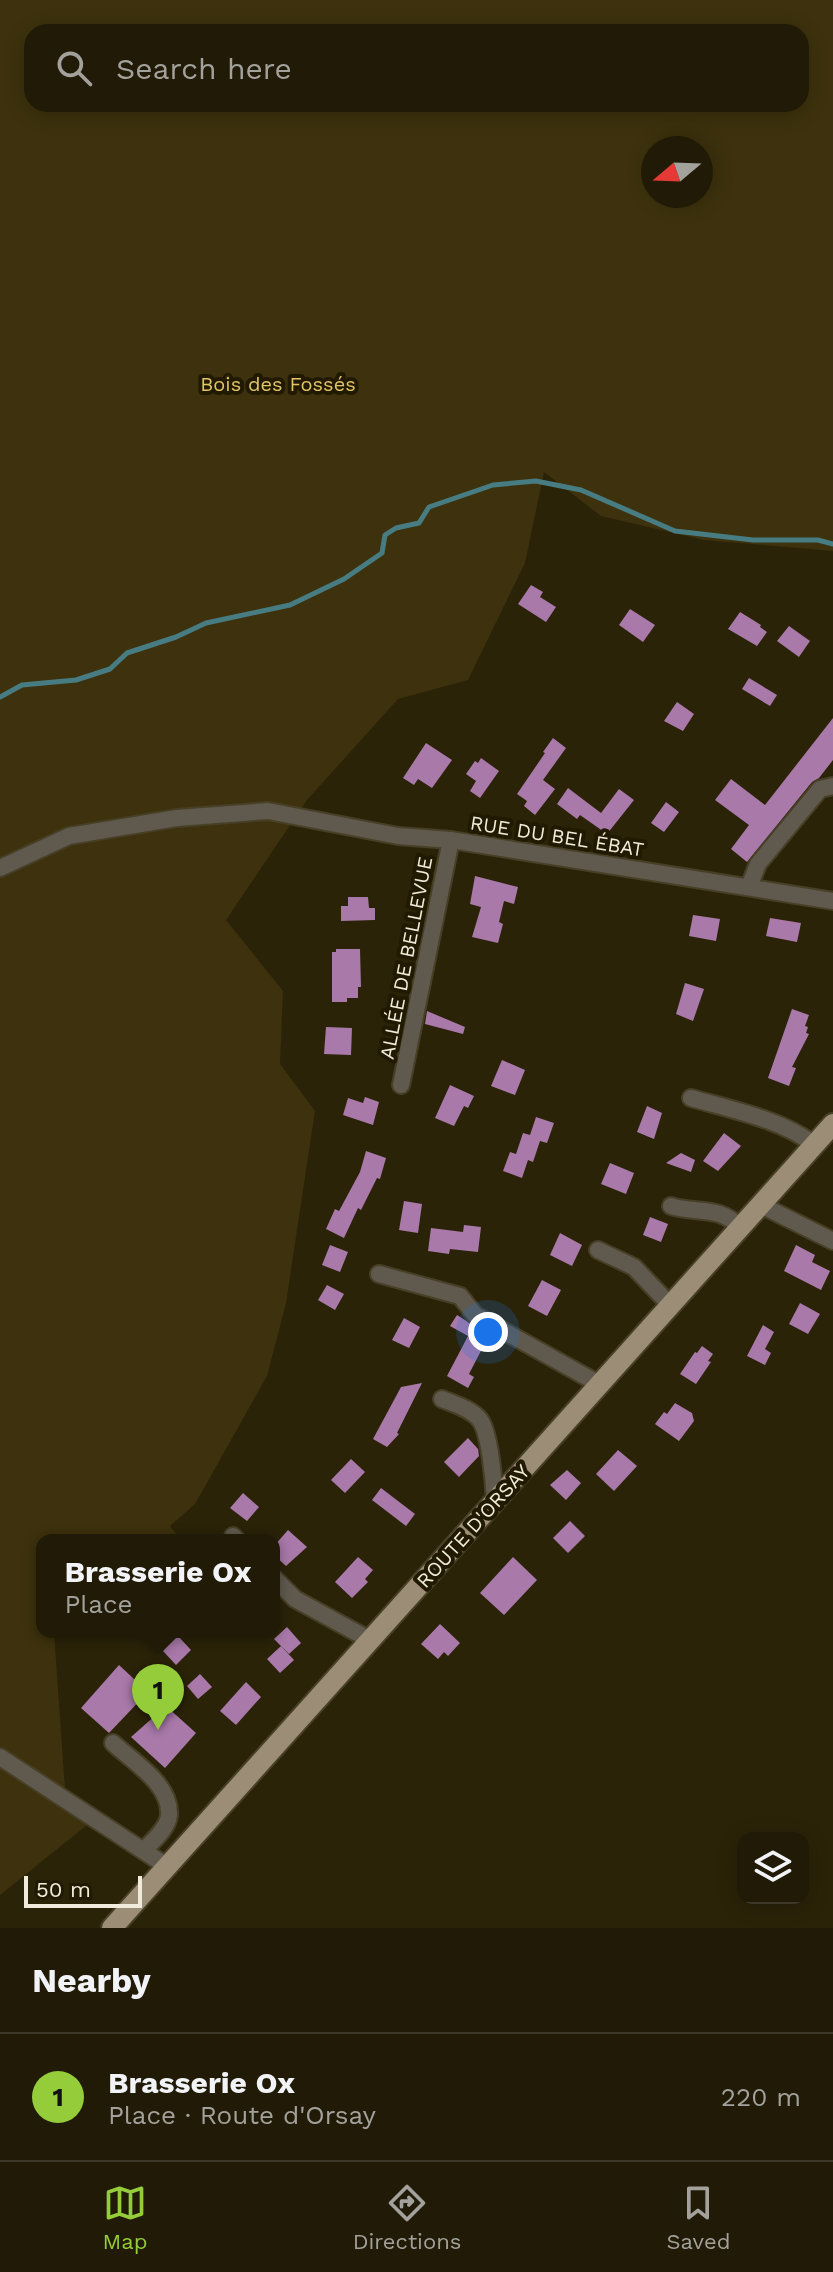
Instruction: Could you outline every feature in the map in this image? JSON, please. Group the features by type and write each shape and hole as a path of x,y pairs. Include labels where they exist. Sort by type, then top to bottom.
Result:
{"main road":[{"name":"ROUTE D'ORSAY","path":"112,1928 833,1124"}],"street":[{"path":"749,887 758,864 820,789 833,786"},
{"name":"RUE DU BEL ÉBAT","path":"0,868 69,836 177,818 275,811 398,836 451,840 833,901"},
{"name":"ALLÉE DE BELLEVUE","path":"401,1085 451,840"},
{"path":"691,1098 780,1126 804,1136 814,1145"},
{"path":"761,1205 833,1241"},
{"path":"671,1206 712,1211 727,1216 740,1228"},
{"path":"598,1250 634,1267 670,1305"},
{"path":"379,1274 460,1296 475,1315 599,1384"},
{"path":"442,1399 479,1418 487,1434 495,1501"},
{"path":"280,1584 295,1599 370,1640"},
{"path":"113,1743 160,1786 167,1803 169,1816 161,1831 144,1850"},
{"path":"0,1757 168,1867"}],"green space":[{"name":"Bois des Fossés","path":"0,0 833,0 833,551 704,540 601,516 544,472 525,563 468,680 398,699 307,800 226,920 283,991 280,1064 315,1111 286,1303 267,1376 195,1504 170,1526 176,1534 36,1534 36,1638 54,1638 66,1803 87,1825 0,1895"}],"building":[{"path":"531,585 543,592 540,597 556,607 546,622 518,604"},
{"path":"630,609 655,625 643,642 619,625"},
{"path":"740,612 767,632 757,646 728,629"},
{"path":"789,626 810,641 799,657 777,641"},
{"path":"749,678 777,695 770,706 742,689"},
{"path":"677,702 694,714 683,731 664,721"},
{"path":"833,718 833,760 747,862 731,849 749,825 715,800 731,779 765,805"},
{"path":"553,738 566,748 543,780 555,789 535,815 524,806 527,801 517,794"},
{"path":"426,743 452,760 432,788 418,779 414,785 403,778"},
{"path":"481,758 499,771 480,798 470,791 476,781 466,774"},
{"path":"568,788 601,813 619,789 634,800 607,834 580,815 577,819 557,804"},
{"path":"666,802 679,812 664,832 651,823"},
{"path":"475,876 518,887 514,904 504,901 498,943 472,937 481,907 470,904"},
{"path":"348,897 368,897 369,908 375,908 375,920 341,921 341,906 348,906"},
{"path":"693,915 720,919 716,941 689,936"},
{"path":"770,918 801,923 797,942 766,936"},
{"path":"336,949 360,949 361,987 358,987 358,998 347,998 347,1002 332,1002 332,952"},
{"path":"685,983 704,989 693,1021 676,1014"},
{"path":"792,1009 809,1015 805,1026 809,1034 792,1067 796,1068 789,1086 768,1078"},
{"path":"427,1011 465,1027 463,1034 425,1024"},
{"path":"326,1027 352,1028 351,1055 324,1054"},
{"path":"502,1060 525,1070 515,1095 491,1086"},
{"path":"450,1085 474,1096 468,1108 464,1106 454,1126 435,1118"},
{"path":"365,1097 379,1102 373,1125 343,1115 348,1098 363,1103"},
{"path":"647,1106 662,1113 654,1139 637,1132"},
{"path":"536,1117 554,1123 547,1143 540,1141 533,1162 528,1160 522,1178 503,1171 510,1152 516,1154 523,1133 530,1135"},
{"path":"724,1133 741,1146 718,1171 703,1161"},
{"path":"366,1151 386,1158 380,1179 377,1178 361,1210 358,1208 344,1238 326,1229 335,1209 339,1211 360,1172"},
{"path":"681,1153 695,1160 691,1172 666,1163"},
{"path":"610,1163 634,1173 626,1194 601,1184"},
{"path":"404,1201 422,1204 418,1233 399,1230"},
{"path":"650,1217 668,1224 661,1242 643,1235"},
{"path":"464,1225 481,1227 478,1252 450,1249 449,1254 428,1251 431,1228 463,1232"},
{"path":"560,1233 582,1245 572,1266 550,1255"},
{"path":"330,1245 348,1252 340,1272 322,1265"},
{"path":"796,1245 815,1255 812,1262 830,1271 821,1290 784,1271"},
{"path":"542,1280 561,1290 547,1316 528,1306"},
{"path":"327,1285 344,1294 335,1310 318,1300"},
{"path":"800,1303 820,1314 808,1334 789,1324"},
{"path":"457,1315 500,1342 495,1351 484,1345 469,1374 474,1377 468,1388 447,1376 468,1336 450,1326"},
{"path":"404,1318 420,1327 409,1348 392,1340"},
{"path":"763,1325 774,1332 765,1349 771,1353 765,1365 747,1356"},
{"path":"702,1346 713,1354 696,1384 680,1374"},
{"path":"422,1383 399,1434 387,1447 373,1439 401,1387"},
{"path":"675,1403 692,1413 694,1421 679,1441 655,1424"},
{"path":"468,1438 478,1449 479,1456 459,1477 444,1462"},
{"path":"618,1450 637,1466 614,1491 596,1474"},
{"path":"351,1459 365,1472 345,1493 331,1480"},
{"path":"567,1470 581,1483 566,1500 550,1485"},
{"path":"381,1488 415,1514 406,1526 372,1500"},
{"path":"243,1493 259,1507 247,1521 230,1508"},
{"path":"570,1521 585,1536 568,1553 553,1538"},
{"path":"288,1530 307,1547 286,1566 280,1560 280,1539"},
{"path":"358,1557 373,1570 365,1579 368,1582 352,1598 335,1582"},
{"path":"513,1557 537,1580 504,1615 480,1593"},
{"path":"440,1624 460,1643 448,1656 444,1652 438,1659 421,1644"},
{"path":"287,1627 301,1643 289,1654 274,1639 280,1638 280,1633"},
{"path":"176,1638 180,1638 191,1650 176,1665 163,1651"},
{"path":"281,1646 294,1660 280,1673 267,1659"},
{"path":"119,1665 148,1692 109,1733 81,1708"},
{"path":"200,1674 212,1687 198,1699 187,1686"},
{"path":"246,1682 261,1697 236,1725 220,1711"},
{"path":"166,1706 196,1733 165,1768 131,1737"}],"waterway":[{"path":"0,697 22,685 76,680 110,669 127,653 176,637 206,623 290,605 344,579 382,553 385,535 396,528 419,523 429,507 493,485 536,481 581,490 675,531 753,540 818,540 833,544"}],"place":[{"name":"Brasserie Ox","path":"158,1730"}]}
